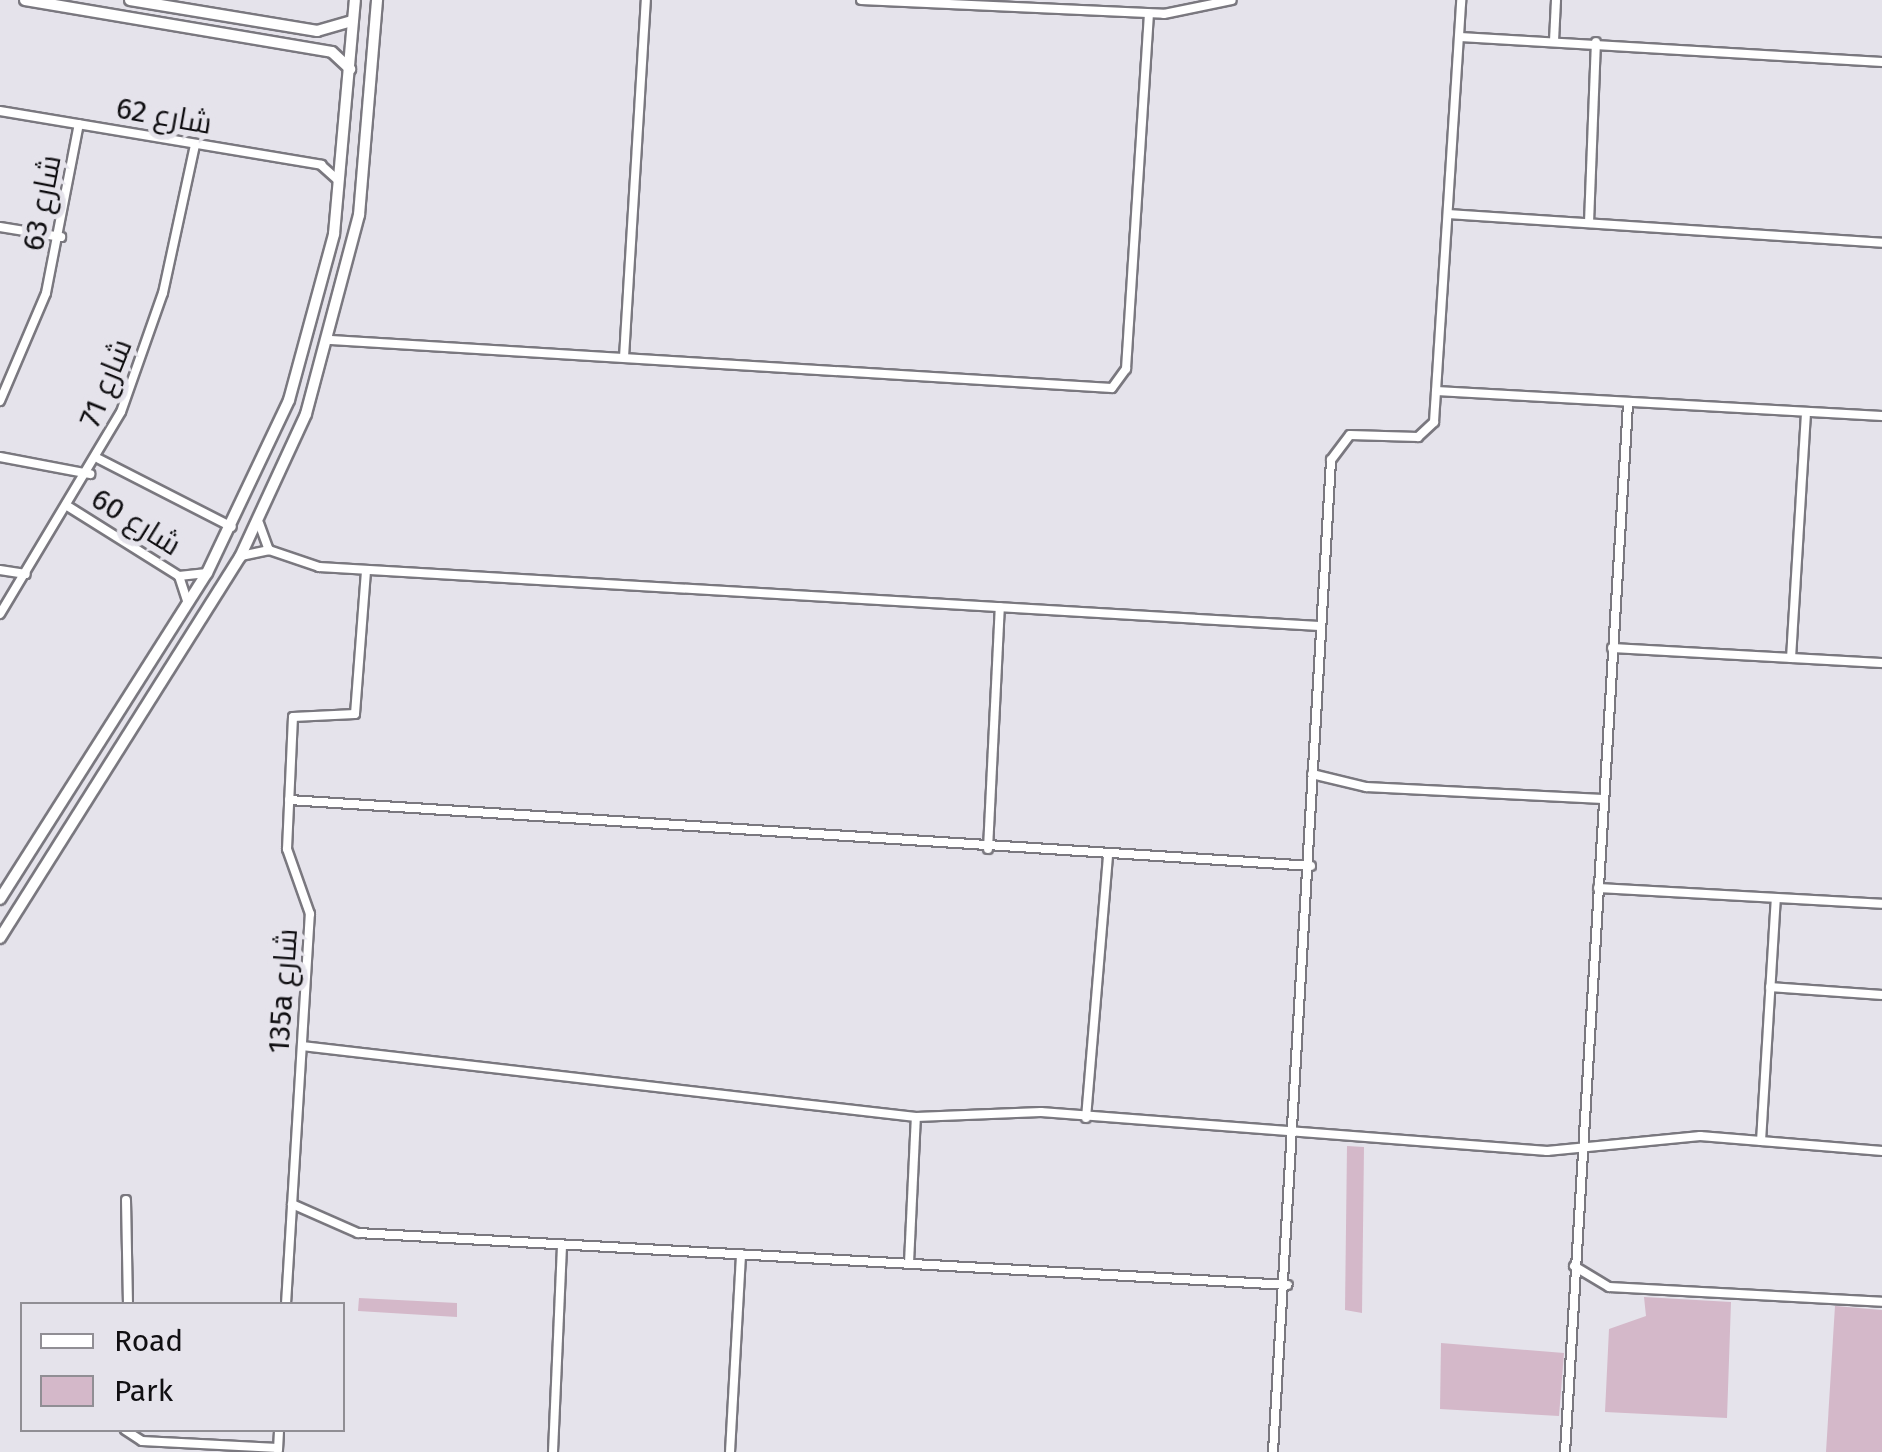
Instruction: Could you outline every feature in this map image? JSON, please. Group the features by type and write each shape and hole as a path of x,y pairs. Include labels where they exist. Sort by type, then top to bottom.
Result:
{"street":[{"path":"25,0 332,52 350,69"},
{"path":"130,0 316,31 354,20"},
{"path":"0,899 207,572 232,527 304,358 340,186 355,0"},
{"path":"0,938 240,557 258,522 331,340 359,215 377,0"},
{"path":"624,357 646,0"},
{"path":"861,0 1149,14 1194,10 1232,0"},
{"path":"1194,10 1195,0"},
{"path":"1273,1452 1288,1284 1332,452 1350,435 1425,434 1436,391 1462,0"},
{"path":"1554,40 1556,0"},
{"path":"331,340 624,357 853,378 1118,386 1149,14"},
{"path":"297,45 320,43 316,31"},
{"path":"1460,37 1596,42 1882,62"},
{"path":"1589,223 1596,42"},
{"name":"شارع 62","path":"0,111 321,165"},
{"name":"شارع 63","path":"0,402 62,237 79,124"},
{"name":"شارع 71","path":"0,614 99,459 155,320 195,145"},
{"path":"340,186 321,165 344,146"},
{"path":"1448,214 1882,243"},
{"path":"0,227 62,237"},
{"path":"1436,391 1806,416 1882,416"},
{"path":"1565,1452 1628,404"},
{"path":"1791,658 1806,416"},
{"path":"0,457 90,474"},
{"path":"99,459 232,527"},
{"name":"شارع 60","path":"69,507 179,576 188,604"},
{"path":"258,522 270,550"},
{"path":"240,557 270,550 302,565 366,570 1320,626"},
{"path":"0,570 26,574"},
{"name":"135a شارع","path":"286,1302 310,914 288,859 293,717 356,714 366,570"},
{"name":"شارع 60","path":"179,576 207,572"},
{"path":"988,849 1000,608"},
{"path":"1612,648 1882,663"},
{"path":"83,808 95,773 86,764"},
{"path":"1312,774 1366,788 1603,799"},
{"path":"288,800 988,849 1310,866"},
{"path":"1086,1118 1108,854"},
{"path":"1598,888 1882,904"},
{"path":"1761,1141 1776,898"},
{"path":"1770,986 1882,994"},
{"path":"302,1046 916,1118 1086,1118 1295,1137 1581,1151 1670,1137 1882,1151"},
{"path":"909,1263 916,1118"},
{"path":"126,1200 128,1302"},
{"path":"292,1204 358,1234 1288,1284"},
{"path":"553,1452 562,1245"},
{"path":"730,1452 741,1254"},
{"path":"1574,1266 1610,1287 1882,1302"},
{"path":"127,1432 142,1441 278,1450"}],"green space":[{"path":"1347,1146 1364,1147 1362,1313 1345,1310"},
{"path":"1644,1297 1731,1302 1727,1418 1605,1412 1609,1329 1646,1316"},
{"path":"359,1298 457,1303 457,1317 358,1311"},
{"path":"1835,1306 1882,1310 1882,1452 1826,1452"},
{"path":"1441,1343 1564,1353 1559,1416 1440,1409"}]}
